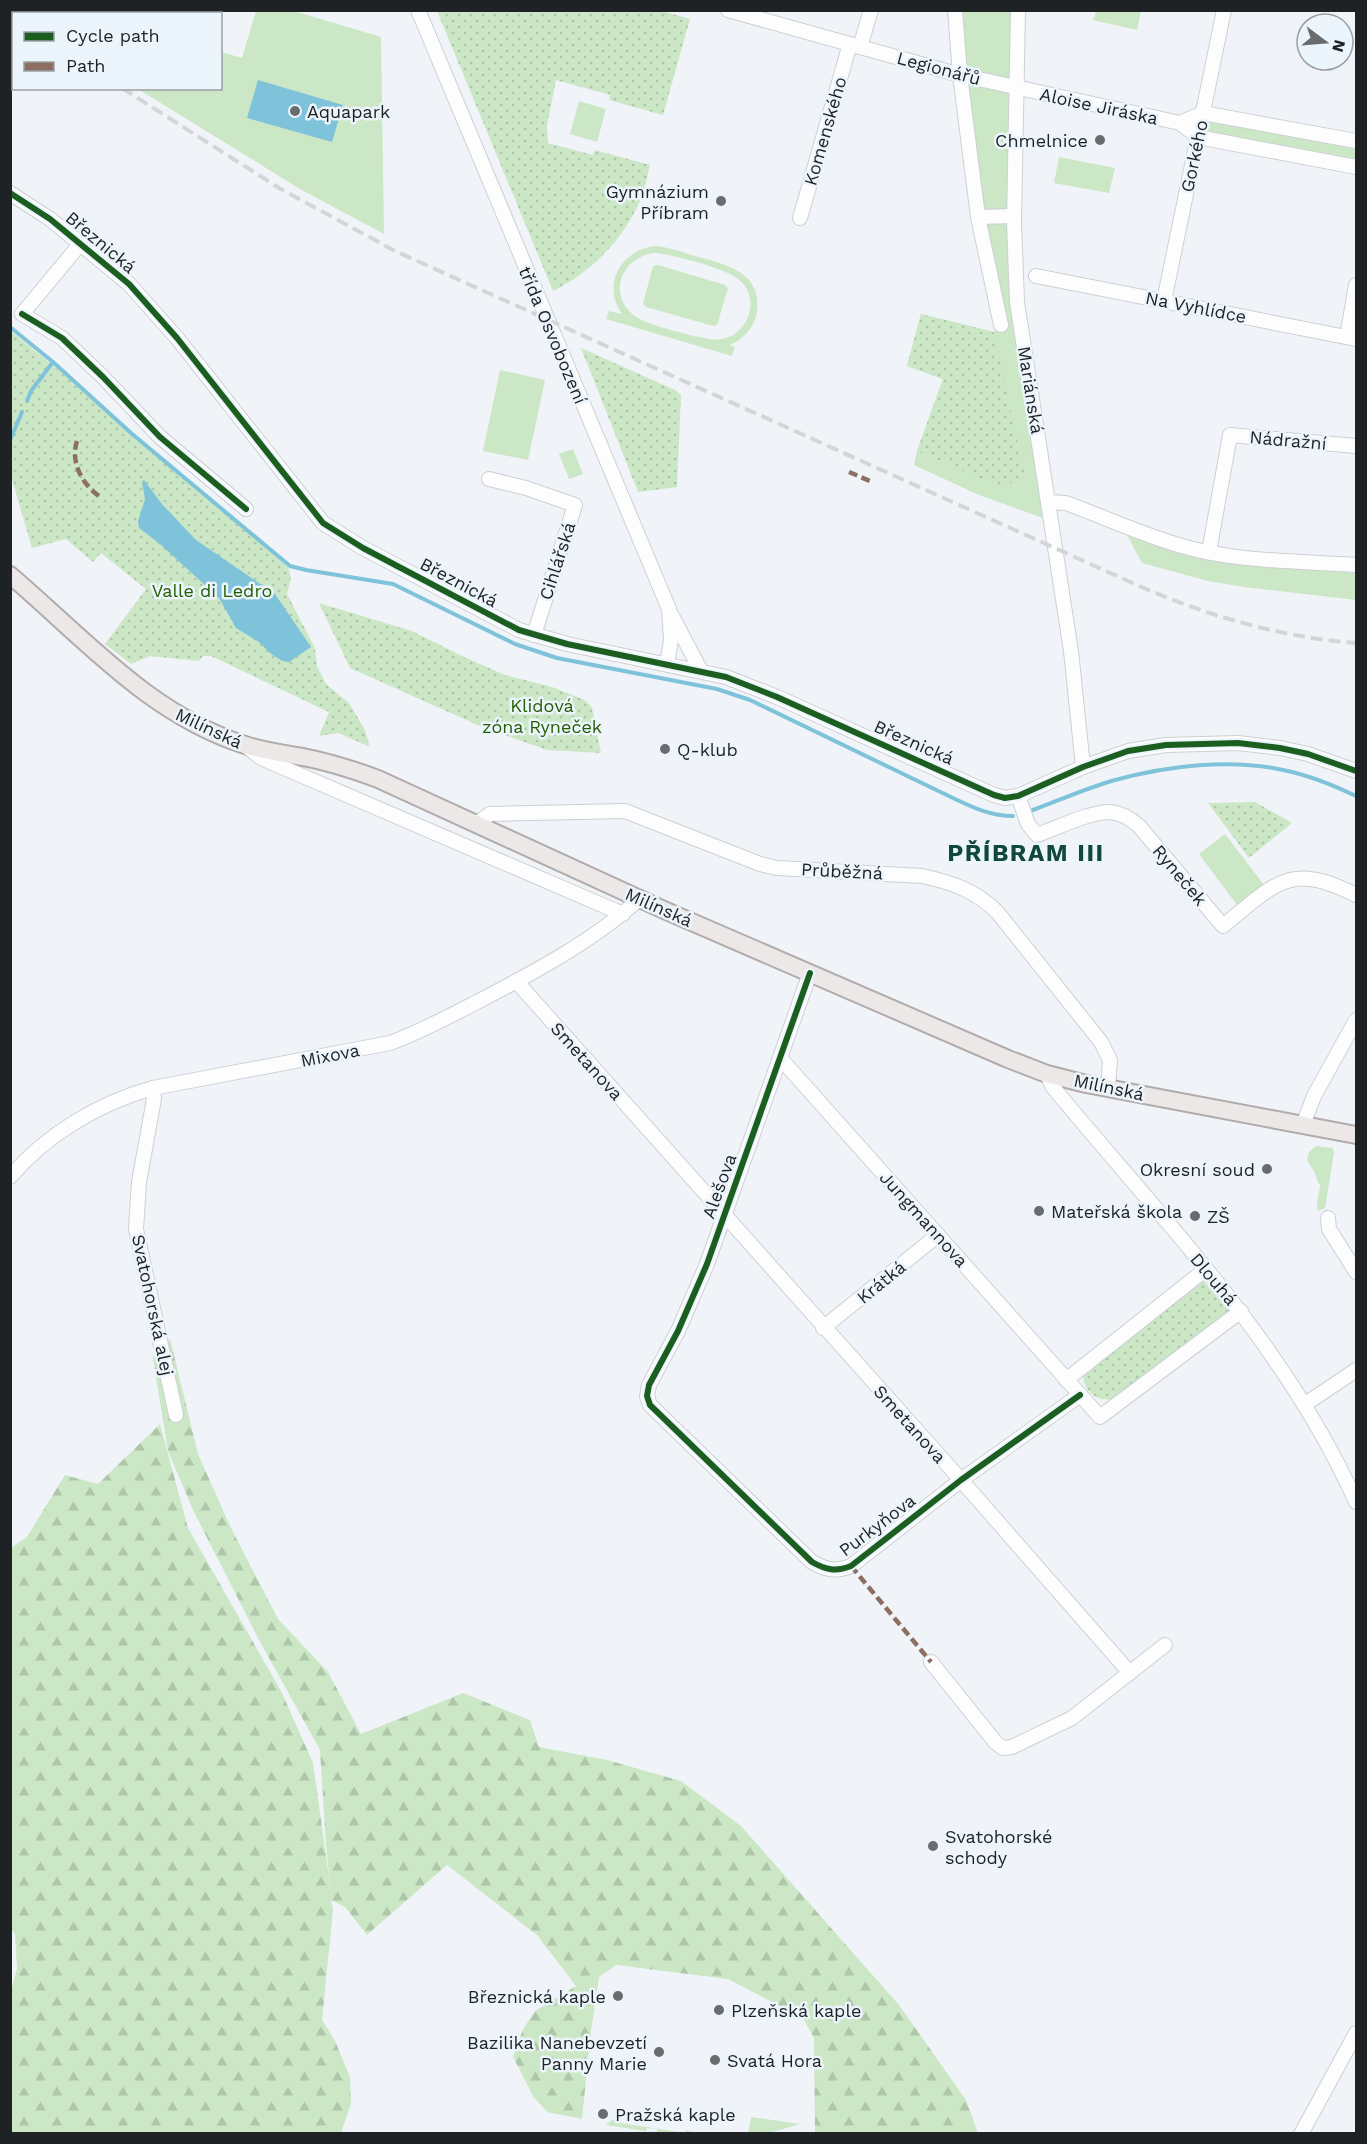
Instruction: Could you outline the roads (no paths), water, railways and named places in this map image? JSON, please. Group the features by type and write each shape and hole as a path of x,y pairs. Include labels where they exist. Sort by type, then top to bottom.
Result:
{"main road":[{"name":"Milínská","path":"10,575 36,605 152,699 206,729 245,746 348,768 378,779 639,899 1047,1074 1108,1088 1356,1134"}],"street":[{"name":"třída Osvobození","path":"418,10 669,609 670,640 667,664"},
{"name":"Legionářů","path":"729,10 960,75 1018,88"},
{"path":"855,45 871,10"},
{"name":"Mariánská","path":"955,10 960,75 978,217 1001,325"},
{"name":"Mariánská","path":"1018,10 1014,216 1017,302 1071,651 1083,767"},
{"name":"Gorkého","path":"1164,301 1224,10"},
{"name":"Komenského","path":"800,218 855,45"},
{"name":"Aloise Jiráska","path":"1018,88 1180,123 1198,136 1356,167"},
{"path":"1203,113 1356,141"},
{"name":"Aloise Jiráska","path":"1180,123 1203,113"},
{"name":"Březnická","path":"10,193 50,219 129,284 177,338 323,523 363,548 519,630 726,677 777,697 994,795 1005,798 1018,795"},
{"path":"978,217 1014,216"},
{"path":"81,243 22,315 62,338 160,437 246,509"},
{"name":"Na Vyhlídce","path":"1036,276 1352,338"},
{"path":"1352,338 1356,285"},
{"name":"Nádražní","path":"1209,552 1230,435 1356,446"},
{"name":"Cihlářská","path":"489,479 526,488 575,505 534,635"},
{"path":"1048,502 1066,503 1183,546 1209,552 1356,565"},
{"path":"669,609 701,671"},
{"path":"1018,795 1083,767 1128,751 1166,745 1238,743 1308,754 1356,771"},
{"path":"245,746 261,758 622,914"},
{"name":"Ryneček","path":"1018,795 1028,824 1037,835 1097,814 1110,812 1130,819 1139,826 1223,926 1270,888 1285,881 1298,878 1322,880 1356,895"},
{"name":"Průběžná","path":"479,825 490,814 625,811 760,864 777,868 922,876 943,880 965,889 988,903 998,913 1101,1042 1110,1060 1108,1088"},
{"path":"471,849 479,825"},
{"name":"Mixova","path":"10,1177 37,1150 70,1126 122,1098 153,1088 390,1043 412,1035 516,981 622,914 639,899"},
{"name":"Alešova","path":"650,1405 647,1396 649,1385 687,1312 707,1264 810,973"},
{"name":"Smetanova","path":"516,981 1130,1673"},
{"path":"1303,1125 1314,1096 1356,1020"},
{"name":"Jungmannova","path":"781,1059 1100,1417 1241,1311"},
{"name":"Dlouhá","path":"1047,1074 1058,1094 1135,1182 1241,1311 1270,1351 1304,1404 1356,1502"},
{"name":"Svatohorská alej","path":"153,1088 154,1099 139,1182 136,1229 176,1416"},
{"path":"1328,1218 1329,1229 1356,1272"},
{"name":"Krátká","path":"824,1328 938,1235"},
{"path":"1066,1380 1206,1269"},
{"path":"1304,1404 1356,1370"},
{"name":"Purkyňova","path":"650,1405 812,1562 823,1568 841,1570 851,1566 961,1480 1080,1395"},
{"path":"931,1662 996,1743 1003,1748 1012,1747 1072,1718 1165,1645"},
{"path":"1301,2133 1356,2033"}],"water":[{"name":"Aquapark","path":"258,80 343,105 332,142 247,118"},
{"path":"144,480 162,504 196,540 275,594 311,647 289,662 282,661 259,642 236,628 219,598 139,528 138,521 145,499 142,482"}],"waterway":[{"path":"10,327 53,362 131,433 290,566 393,584 515,644 557,658 717,689 750,700 969,805 990,813 1013,816"},
{"path":"27,401 31,391 53,362"},
{"path":"10,440 22,412"},
{"path":"1033,810 1094,787 1135,775 1220,764 1263,766 1292,772 1356,796"}],"railway":[{"path":"125,90 279,188 395,251 1137,585 1190,606 1244,623 1299,636 1356,643"}],"place":[{"name":"Aquapark","path":"295,111"},
{"name":"Chmelnice","path":"1100,140"},
{"name":"Gymnázium Příbram","path":"721,201"},
{"name":"Q-klub","path":"665,749"},
{"name":"Okresní soud","path":"1267,1169"},
{"name":"Mateřská škola","path":"1039,1211"},
{"name":"ZŠ","path":"1195,1216"},
{"name":"Svatohorské schody","path":"933,1846"},
{"name":"Březnická kaple","path":"618,1996"},
{"name":"Plzeňská kaple","path":"719,2010"},
{"name":"Bazilika Nanebevzetí Panny Marie","path":"659,2052"},
{"name":"Svatá Hora","path":"715,2060"},
{"name":"Pražská kaple","path":"603,2114"}],"district":[{"name":"PŘÍBRAM III","path":"1026,853"}],"park label":[{"name":"Valle di Ledro","path":"212,590"},
{"name":"Klidová zóna Ryneček","path":"542,715"}]}
